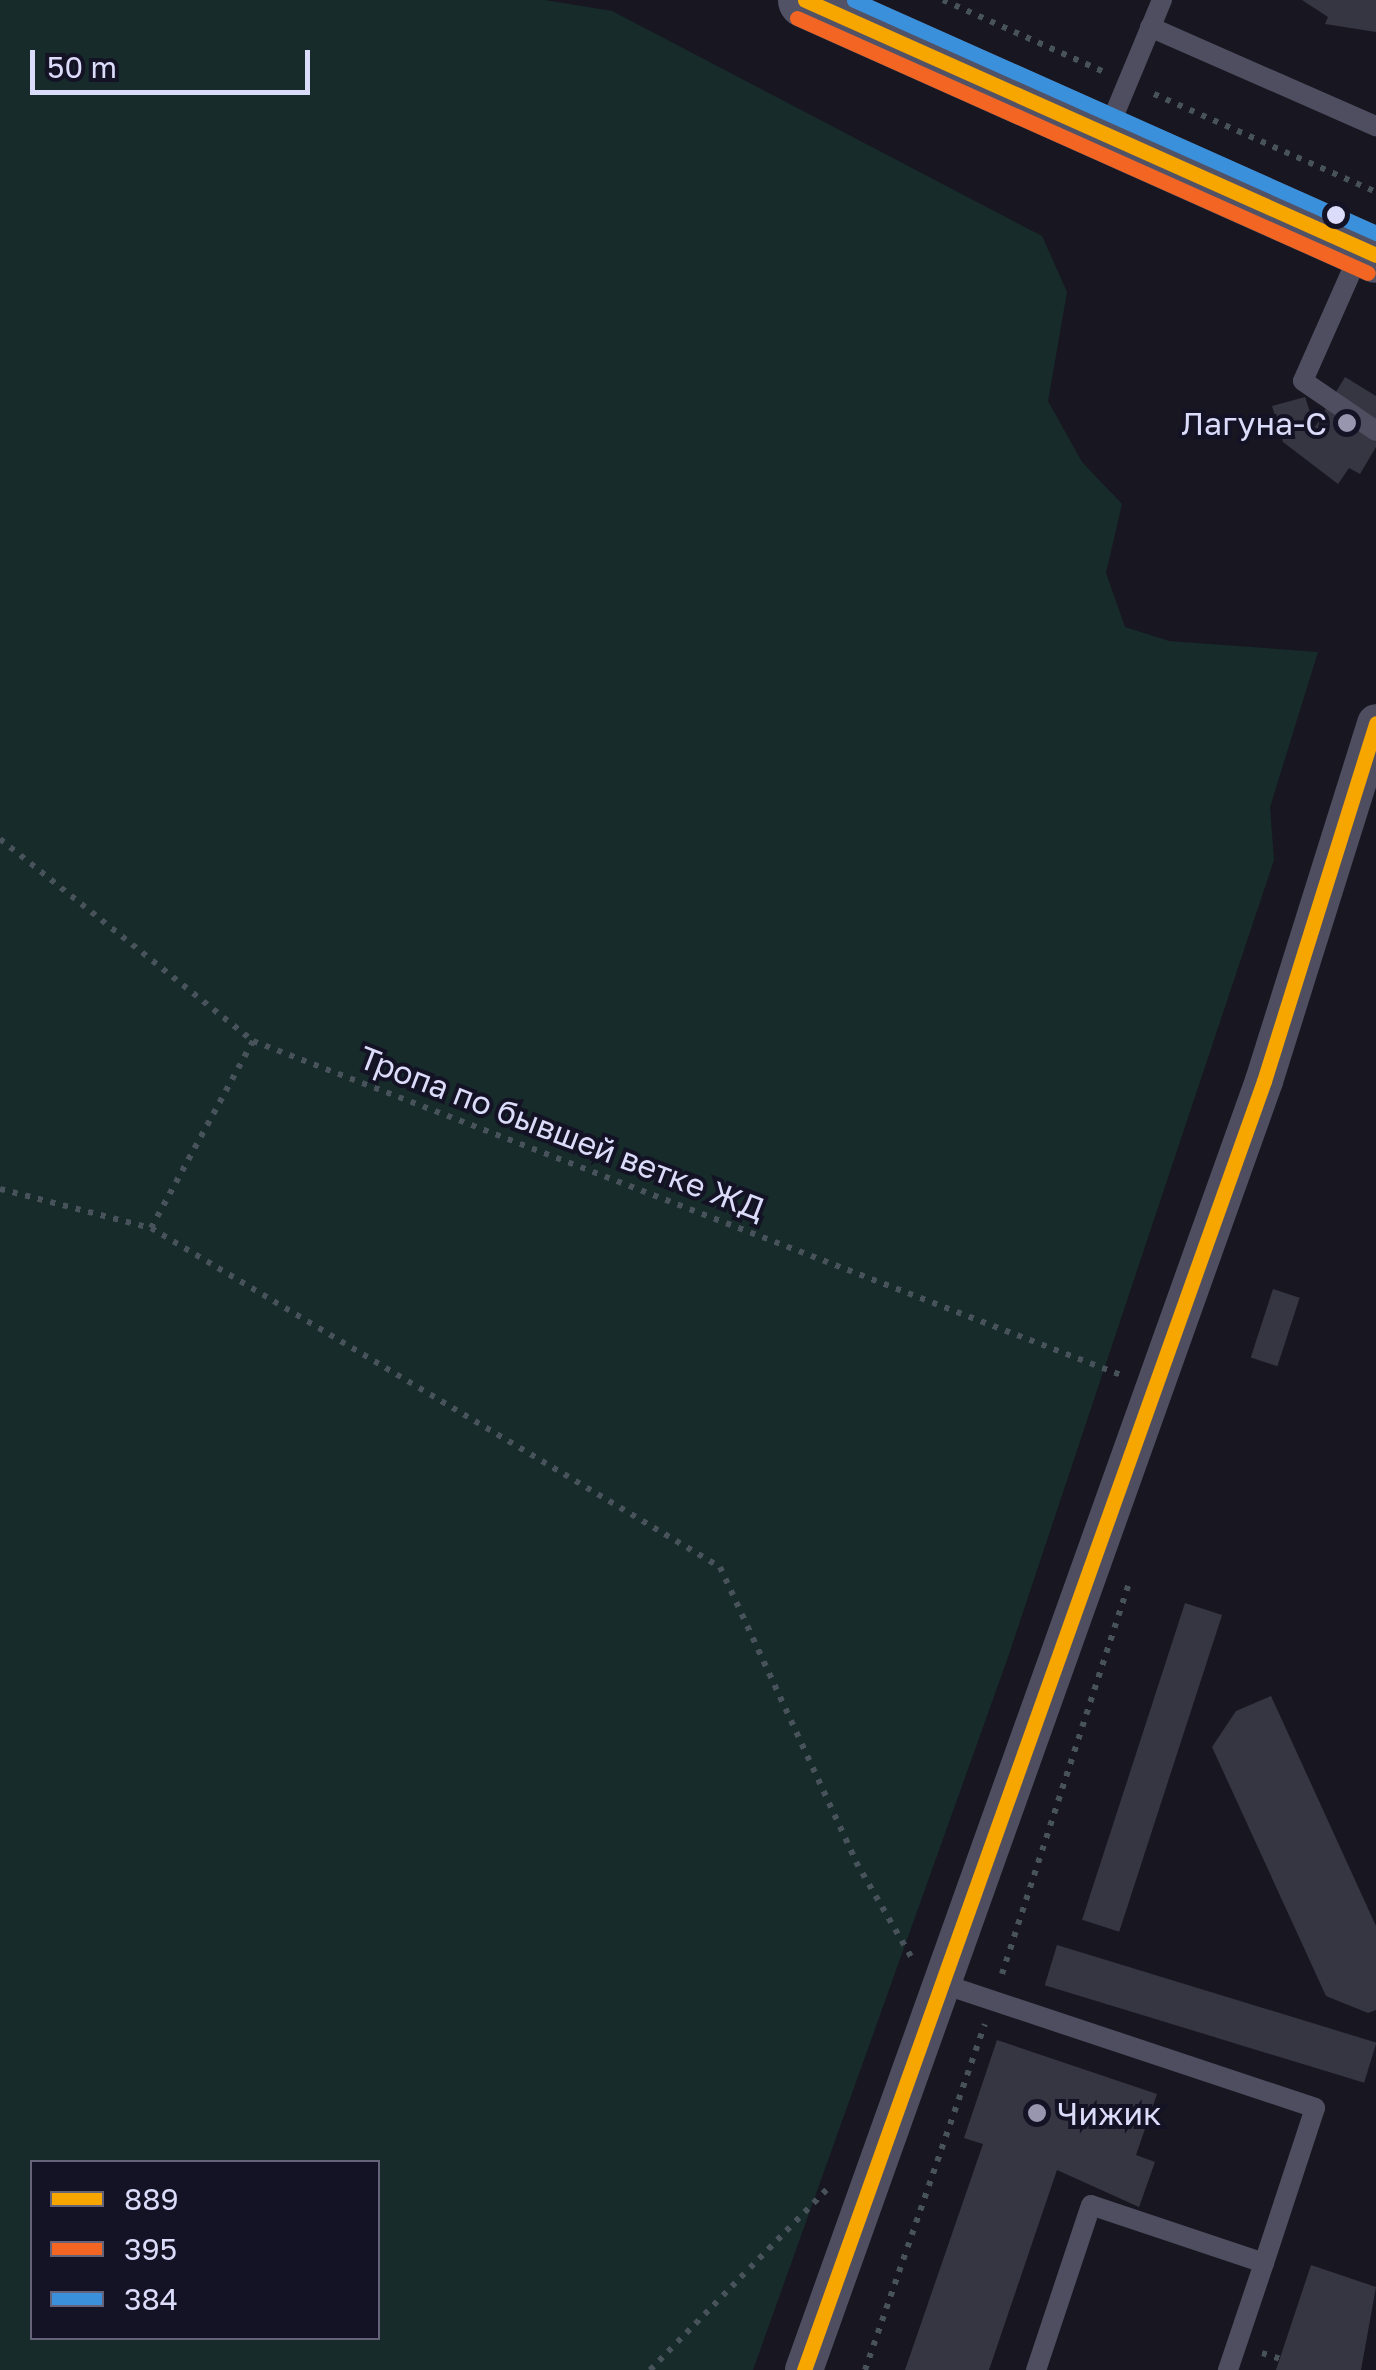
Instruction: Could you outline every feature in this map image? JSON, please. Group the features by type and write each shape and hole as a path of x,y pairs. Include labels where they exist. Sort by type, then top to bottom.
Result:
{"main road":[{"path":"805,0 1369,252"}],"street":[{"path":"804,2370 1156,1389 1376,723"}],"lane":[{"path":"1105,136 1162,0"},
{"path":"1150,28 1376,126"},
{"path":"1369,252 1304,381 1376,431"},
{"path":"940,1992 994,2000 1315,2108 1228,2370"},
{"path":"1036,2370 1091,2205 1264,2263"}],"path":[{"path":"942,0 1376,192"},
{"name":"Тропа по бывшей ветке ЖД","path":"0,839 253,1041 1156,1389"},
{"path":"151,1228 253,1041"},
{"path":"0,1189 151,1228 720,1567 856,1862 940,1992"},
{"path":"865,2370 994,2000 1136,1560"},
{"path":"650,2370 837,2178"}],"green space":[{"path":"0,0 545,0 612,11 1042,236 1067,292 1048,401 1082,462 1122,504 1106,573 1125,627 1169,641 1318,652 1270,807 1274,860 1007,1660 753,2370 0,2370"}],"building":[{"path":"1302,0 1376,0 1376,32 1325,24 1328,17"},
{"path":"1345,377 1376,396 1376,447 1360,474 1349,468 1338,484 1283,442 1272,406 1305,397 1315,427"},
{"path":"1273,1289 1300,1298 1277,1366 1251,1357"},
{"path":"1185,1603 1222,1615 1119,1932 1082,1920"},
{"path":"1271,1696 1376,1926 1376,2010 1368,2013 1326,1996 1212,1747 1236,1711"},
{"path":"1057,1945 1376,2043 1364,2083 1045,1985"},
{"path":"997,2040 1157,2094 1136,2155 1155,2162 1139,2207 1057,2170 989,2370 905,2370 983,2144 964,2138"},
{"path":"1311,2265 1376,2287 1361,2370 1276,2370"}],"transit line":[{"name":"889","path":"805,0 1376,255"},
{"name":"384","path":"854,0 1376,233"},
{"name":"395","path":"797,18 1368,273"},
{"name":"889","path":"804,2370 1264,1081 1376,723"}],"place":[{"name":"Лагуна-С","path":"1347,423"},
{"name":"Чижик","path":"1037,2113"}]}
